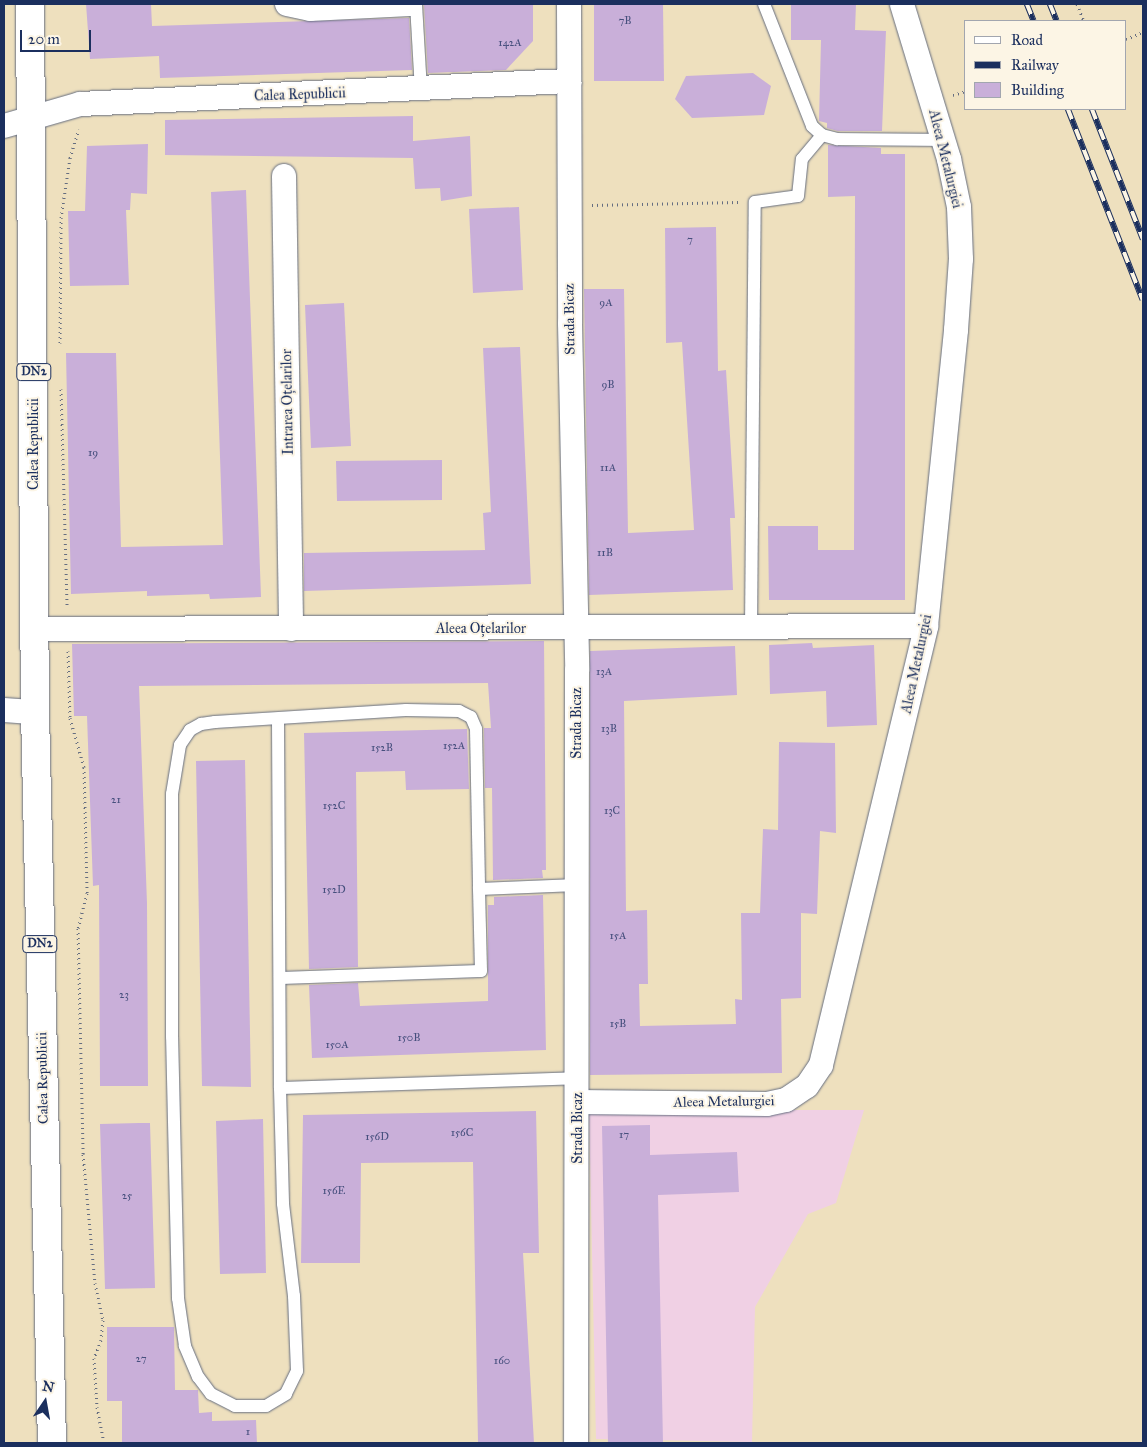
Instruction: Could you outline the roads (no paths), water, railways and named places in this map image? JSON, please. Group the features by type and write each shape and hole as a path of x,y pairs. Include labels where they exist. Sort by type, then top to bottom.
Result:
{"main road":[{"name":"Calea Republicii","path":"30,4 36,629 35,712 53,1442"}],"street":[{"path":"287,4 310,9 410,4"},
{"name":"Strada Bicaz","path":"569,4 569,206 576,629 578,1102 576,1443"},
{"name":"Aleea Metalurgiei","path":"578,1102 766,1104 786,1100 807,1086 821,1065 926,626 961,259 959,207 943,140 902,4"},
{"name":"Calea Republicii","path":"32,115 80,104 422,90 569,81"},
{"path":"4,126 32,115"},
{"name":"Intrarea Oțelarilor","path":"284,176 291,629"},
{"name":"Aleea Oțelarilor","path":"36,629 750,629 926,626"},
{"path":"4,710 35,712"}],"lane":[{"path":"416,4 422,90"},
{"path":"764,4 812,126 822,135 837,139 943,140"},
{"path":"750,629 755,202 798,196 802,159 822,135"},
{"path":"278,720 280,1088 284,1212 294,1296 297,1371 286,1394 266,1406 235,1406 211,1394 198,1377 184,1346 178,1298 172,1037 172,794 180,745 190,730 201,724 430,710 458,711 471,717 476,729 478,748 481,971 280,978"},
{"path":"479,889 577,885"},
{"path":"280,1088 577,1078"}],"railway":[{"path":"1027,4 1034,20"},
{"path":"1050,4 1057,20"},
{"path":"1068,110 1143,300"},
{"path":"1092,110 1143,239"}]}
